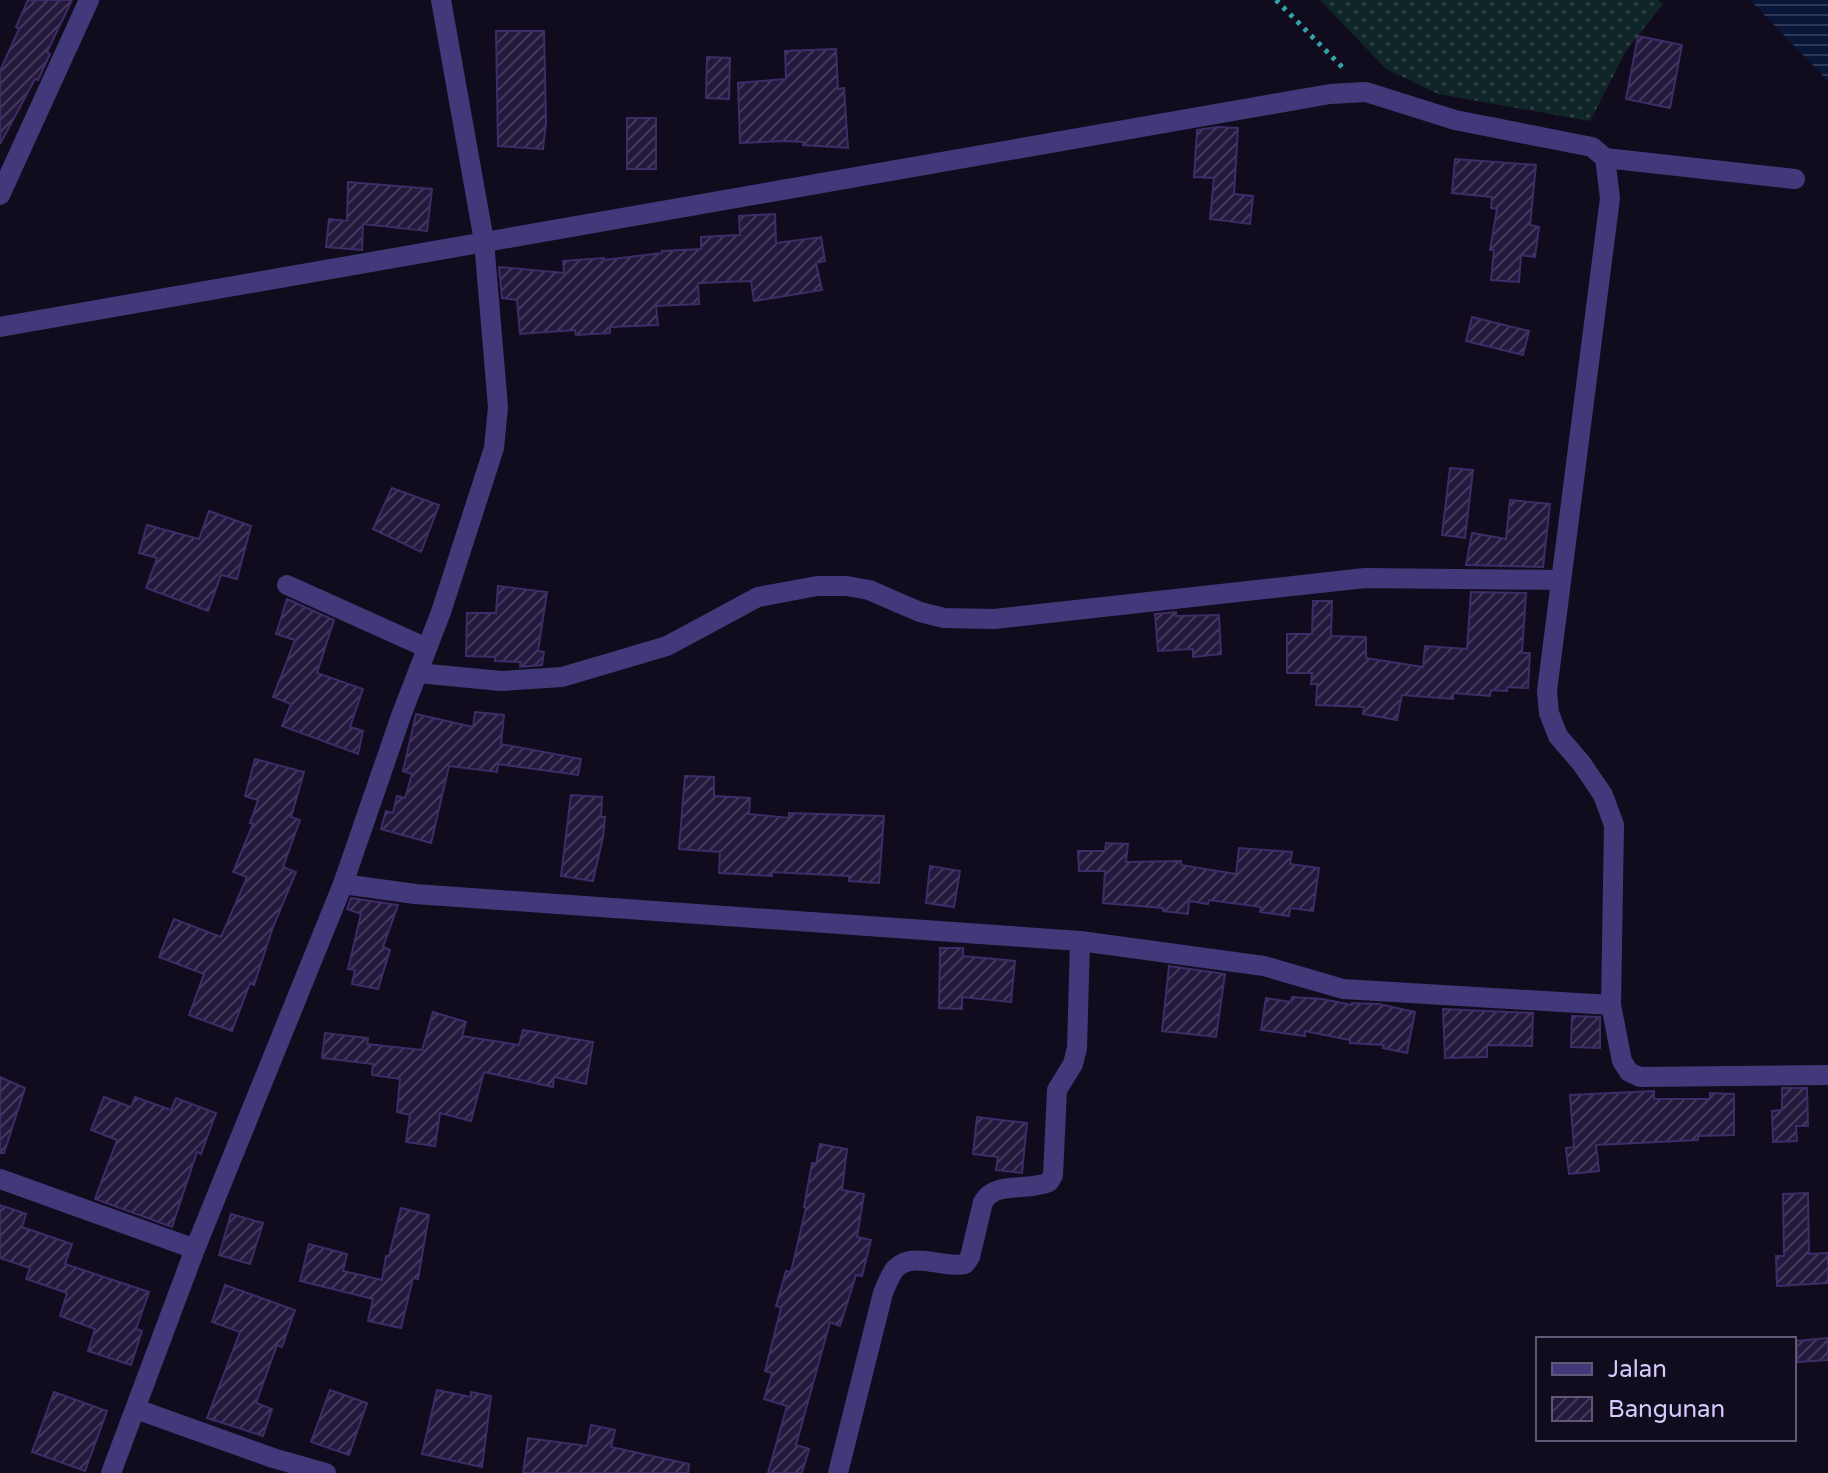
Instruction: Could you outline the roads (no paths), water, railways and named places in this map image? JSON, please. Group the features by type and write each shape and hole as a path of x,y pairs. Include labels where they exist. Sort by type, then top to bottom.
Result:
{"street":[{"path":"0,195 89,0"},
{"path":"111,1473 195,1249 343,884 494,448 498,407 484,241 441,0"},
{"path":"0,327 1159,126 1300,98 1366,92 1455,120 1592,147 1605,158 1795,179"},
{"path":"1605,158 1610,198 1547,691 1549,713 1558,736 1603,795 1614,825 1611,1005 1622,1061 1629,1072 1640,1077 1828,1075"},
{"path":"418,673 501,681 562,677 667,646 758,597 817,586 869,590 920,612 944,618 994,619 1365,578 1561,580"},
{"path":"287,585 427,648"},
{"path":"343,884 415,894 1080,941 1253,964 1343,989 1611,1005"},
{"path":"838,1473 883,1293 895,1268 911,1260 956,1266 965,1264 970,1257 988,1194 995,1190 1044,1185 1053,1175 1057,1090 1073,1064 1077,1048 1080,941"},
{"path":"0,1179 195,1249"},
{"path":"136,1409 273,1458 326,1473"}],"water":[{"path":"1750,0 1828,0 1828,81"}]}
